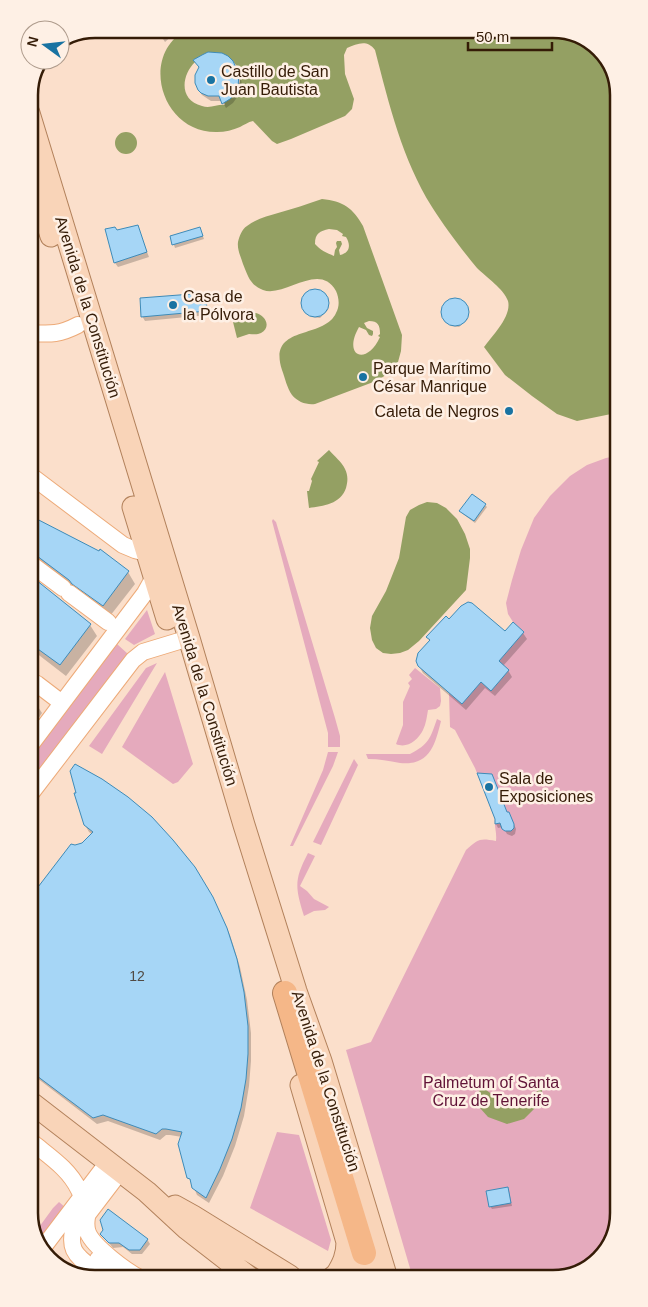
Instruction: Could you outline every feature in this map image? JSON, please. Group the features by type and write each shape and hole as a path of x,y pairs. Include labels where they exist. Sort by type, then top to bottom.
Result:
{"highway":[{"name":"Avenida de la Constitución","path":"285,993 364,1253"}],"main road":[{"name":"Avenida de la Constitución","path":"38,183 61,221 234,827 285,993"},
{"name":"Avenida de la Constitución","path":"38,215 78,325 154,577 182,640 244,825 296,991 321,1061 384,1270"},
{"path":"285,993 288,1030 299,1080 347,1242 344,1262 339,1270"},
{"path":"38,1108 146,1192 187,1229 240,1269"},
{"path":"146,1192 193,1216 278,1269"}],"street":[{"path":"38,333 57,333 78,325"},
{"path":"38,481 123,545 146,552"},
{"path":"38,569 108,622"},
{"path":"38,735 145,594 154,577"},
{"path":"38,784 133,660 143,652 182,640"},
{"path":"38,685 62,703"},
{"path":"38,1147 66,1170 75,1182 82,1197 72,1235 72,1245 75,1254 94,1269"},
{"path":"46,1243 82,1197 114,1167"},
{"path":"111,1269 83,1246 82,1231 88,1214 114,1167"},
{"path":"88,1214 87,1232 96,1245 127,1269"}],"green space":[{"name":"Palmetum of Santa Cruz de Tenerife","path":"610,457 609,1227 605,1238 594,1253 582,1262 564,1268 553,1270 410,1270 346,1050 371,1042 466,850 480,840 496,841 495,819 475,768 455,730 450,727 449,693 462,704 481,682 491,691 509,670 499,661 524,632 513,622 508,614 506,603 521,550 534,518 550,496 570,476 587,465"},
{"path":"273,519 276,522 335,718 340,736 340,747 328,747 328,733"},
{"path":"147,610 155,634 134,645 125,639"},
{"path":"117,644 128,654 38,772 38,748"},
{"path":"157,663 102,754 89,746 146,668"},
{"path":"415,668 440,688 441,701 440,706 436,709 428,710 421,734 412,743 400,745 396,744 403,725 403,702 410,686 408,683 412,679 409,675"},
{"path":"165,672 193,764 178,782 173,784 122,747"},
{"path":"437,719 441,721 436,738 430,752 425,757 410,763 368,759 366,754 410,754 425,744"},
{"path":"328,752 338,752 333,766 293,846 290,846 323,770"},
{"path":"354,759 358,765 321,845 313,842"},
{"path":"308,853 315,856 300,886 314,899 329,907 304,916 297,884 300,870"},
{"path":"277,1132 299,1135 331,1240 328,1251 250,1208"},
{"path":"59,1202 66,1208 43,1237 40,1226"}],"shaded area":[{"path":"177,38 557,38 579,43 585,47 603,66 609,84 610,95 610,414 577,421 557,414 505,375 484,347 504,319 507,313 508,301 503,292 477,268 459,246 422,189 404,150 375,50 369,44 362,43 347,48 344,55 345,74 354,99 352,109 345,116 277,144 253,121 235,129 217,132 198,129 182,120 170,106 163,90 160,73 164,56","holes":["208,52 223,55 230,59 239,70 240,77 236,92 224,102 225,105 205,107 189,99 186,93 185,80 195,62 193,59"]},
{"path":"126,132 136,139 137,143 130,153 126,154 116,147 115,143 122,133"},
{"path":"322,199 347,207 355,214 363,226 402,335 398,362 391,372 376,381 312,404 305,403 294,397 287,386 280,355 282,345 299,334 320,327 330,321 338,308 336,291 329,283 321,279 301,282 272,291 263,290 255,286 250,280 238,245 242,231 254,221","holes":["329,229 337,230 343,234 342,236 346,237 349,243 348,251 340,255 341,241 336,243 337,247 334,256 321,250 315,244 319,233","369,321 378,324 380,328 378,336 380,337 369,352 358,354 353,345 354,337 359,327 366,330 372,336 373,331 367,328 364,323"]},
{"path":"256,313 262,316 266,322 266,328 260,334 249,334 237,338 233,322"},
{"path":"329,450 345,469 347,474 346,488 336,501 309,508 307,491 309,491 311,479 319,462 317,461"},
{"path":"427,502 437,503 446,508 457,519 465,534 470,549 466,590 419,641 408,650 400,653 383,653 376,648 372,640 370,628 372,616 386,591 399,558 406,517 410,510"},
{"path":"482,1087 498,1098 512,1101 526,1098 542,1088 542,1098 524,1119 507,1124 488,1117 480,1108 476,1099"}],"building":[{"path":"208,52 222,53 228,56 233,61 239,74 238,87 235,94 222,104 219,96 208,96 201,93 195,83 195,75 199,67 193,60"},
{"path":"138,225 147,252 114,263 105,229 115,227 117,230"},
{"path":"200,227 203,236 172,245 170,236"},
{"path":"315,289 325,293 329,303 325,313 315,317 305,313 301,303 305,293"},
{"name":"Casa de la Pólvora","path":"205,293 207,311 141,317 140,298"},
{"path":"455,298 465,302 469,312 465,322 455,326 445,322 441,312 445,302"},
{"path":"472,494 486,504 474,521 459,511"},
{"path":"38,520 99,551 100,549 129,571 103,606 38,557"},
{"path":"38,582 91,624 60,665 38,649"},
{"path":"468,602 472,603 505,631 513,622 524,632 499,661 509,670 491,691 481,682 462,704 418,666 416,661 418,653 430,640 426,637 446,616 449,619 461,606"},
{"path":"75,764 102,779 152,817 173,840 195,867 213,897 227,928 237,959 244,992 248,1026 246,1079 241,1108 232,1139 206,1198 192,1188 190,1179 187,1178 178,1144 182,1132 162,1129 156,1134 103,1115 93,1118 38,1077 38,887 71,844 82,843 93,832 84,825 74,793 76,793 70,771"},
{"path":"477,773 492,774 507,812 509,812 514,824 514,828 511,831 502,829 500,823 495,824 495,819"},
{"path":"508,1187 511,1203 489,1207 486,1191"},
{"path":"108,1209 148,1239 140,1250 129,1250 119,1243 109,1243 100,1234 103,1230 100,1220"}],"place":[{"name":"Castillo de San Juan Bautista","path":"211,80"},
{"name":"Casa de la Pólvora","path":"173,305"},
{"name":"Parque Marítimo César Manrique","path":"363,377"},
{"name":"Caleta de Negros","path":"509,411"},
{"name":"Sala de Exposiciones","path":"489,787"}]}
